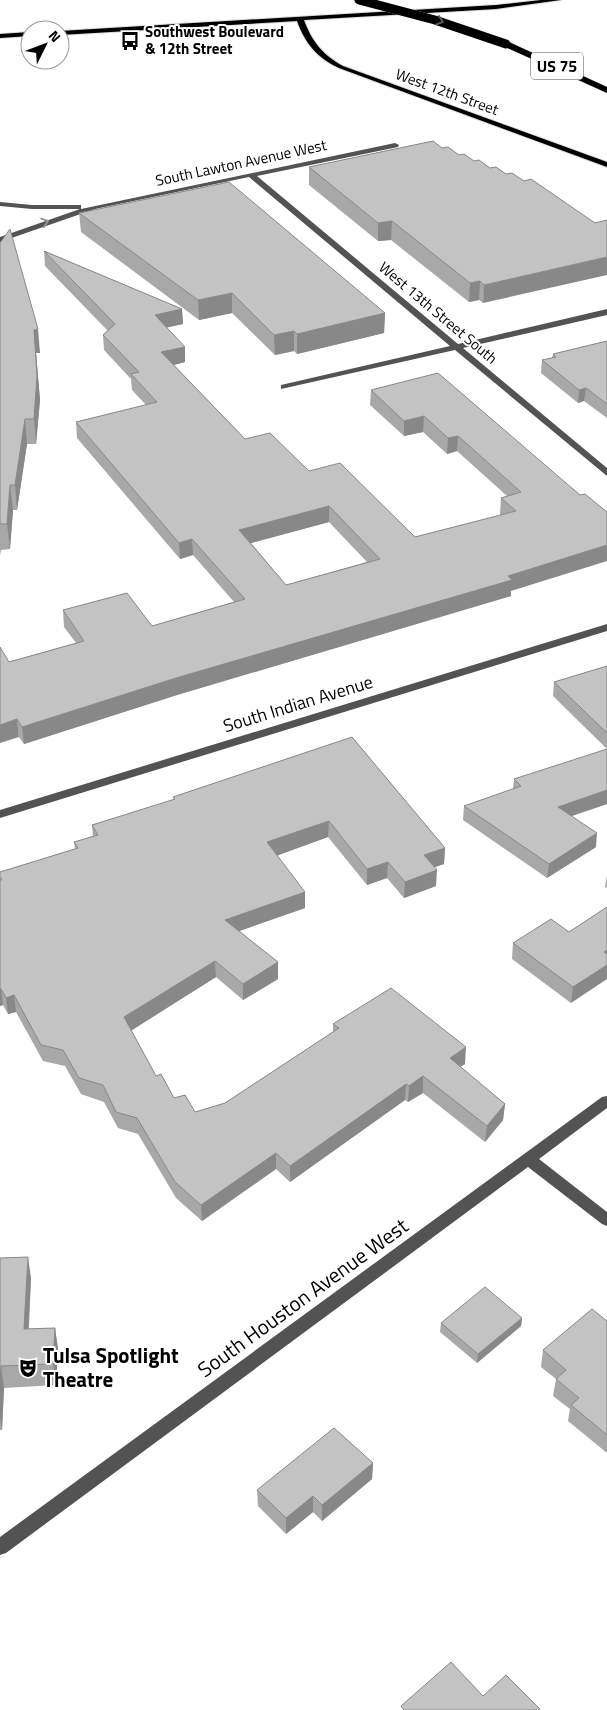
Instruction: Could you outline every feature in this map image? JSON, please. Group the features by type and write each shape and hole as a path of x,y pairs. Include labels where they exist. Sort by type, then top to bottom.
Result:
{"highway":[{"name":"US 75","path":"359,0 435,20 506,44 607,90"}],"main road":[{"path":"70,32 496,7 558,0"},
{"name":"West 12th Street","path":"300,19 312,48 327,61 607,165"},
{"path":"0,36 20,35"}],"street":[{"name":"South Lawton Avenue West","path":"0,240 93,207 395,145"},
{"name":"West 13th Street South","path":"251,175 607,473"},
{"name":"South Lawton Avenue West","path":"0,204 32,207 93,207"},
{"path":"284,388 607,312"},
{"name":"South Indian Avenue","path":"0,814 607,626"},
{"name":"South Houston Avenue West","path":"0,1546 607,1101"},
{"path":"529,1159 607,1220"}],"building":[{"path":"433,141 442,148 448,147 459,155 464,154 474,161 479,160 490,168 496,167 506,174 512,173 524,181 531,179 595,223 607,220 607,257 484,285 480,281 470,283 392,221 378,223 309,167"},
{"path":"229,182 385,313 297,334 294,331 274,335 232,293 198,300 79,213"},
{"path":"10,229 38,329 34,330 37,376 34,419 25,419 15,485 10,485 7,524 0,524 0,243"},
{"path":"44,251 182,309 155,315 185,347 161,352 245,439 270,433 309,471 340,463 415,537 516,511 501,498 521,492 458,436 448,438 424,416 404,421 371,390 438,373 580,495 585,494 607,512 607,545 508,576 512,580 176,678 22,727 17,719 0,725 0,647 9,662 84,641 63,610 127,593 152,626 245,599 192,539 179,543 76,422 157,402 131,374 139,372 103,335 115,324","holes":["329,506 380,559 286,585 239,530"]},
{"path":"607,341 607,404 586,388 579,390 542,360 556,357 553,354"},
{"path":"607,666 607,733 554,682"},
{"path":"352,737 445,848 424,855 437,870 405,882 388,862 367,869 329,821 267,842 305,892 225,920 278,962 243,984 215,961 124,1017 156,1076 161,1074 174,1098 185,1095 195,1112 225,1103 339,1028 333,1024 391,988 466,1047 450,1058 505,1104 487,1126 423,1076 409,1086 406,1084 290,1166 276,1153 201,1205 175,1182 137,1118 116,1112 103,1085 79,1078 63,1050 41,1045 14,995 6,998 0,989 0,880 2,880 0,872 78,848 74,842 98,835 92,825 175,799 173,797"},
{"path":"607,749 607,790 558,807 597,833 549,864 464,806 521,786 514,779"},
{"path":"607,907 607,950 604,952 607,954 607,965 573,987 513,943 551,919 569,932"},
{"path":"28,1257 24,1329 55,1328 53,1364 1,1366 0,1382 0,1258"},
{"path":"485,1287 522,1318 478,1354 441,1323"},
{"path":"592,1309 607,1321 607,1435 571,1405 579,1398 556,1379 566,1370 543,1350"},
{"path":"334,1428 373,1463 322,1505 313,1496 286,1518 257,1490"},
{"path":"451,1662 483,1696 506,1675 540,1709 404,1710 401,1706"}],"place":[{"name":"Southwest Boulevard & 12th Street","path":"130,41"},
{"name":"Tulsa Spotlight Theatre","path":"28,1368"}]}
